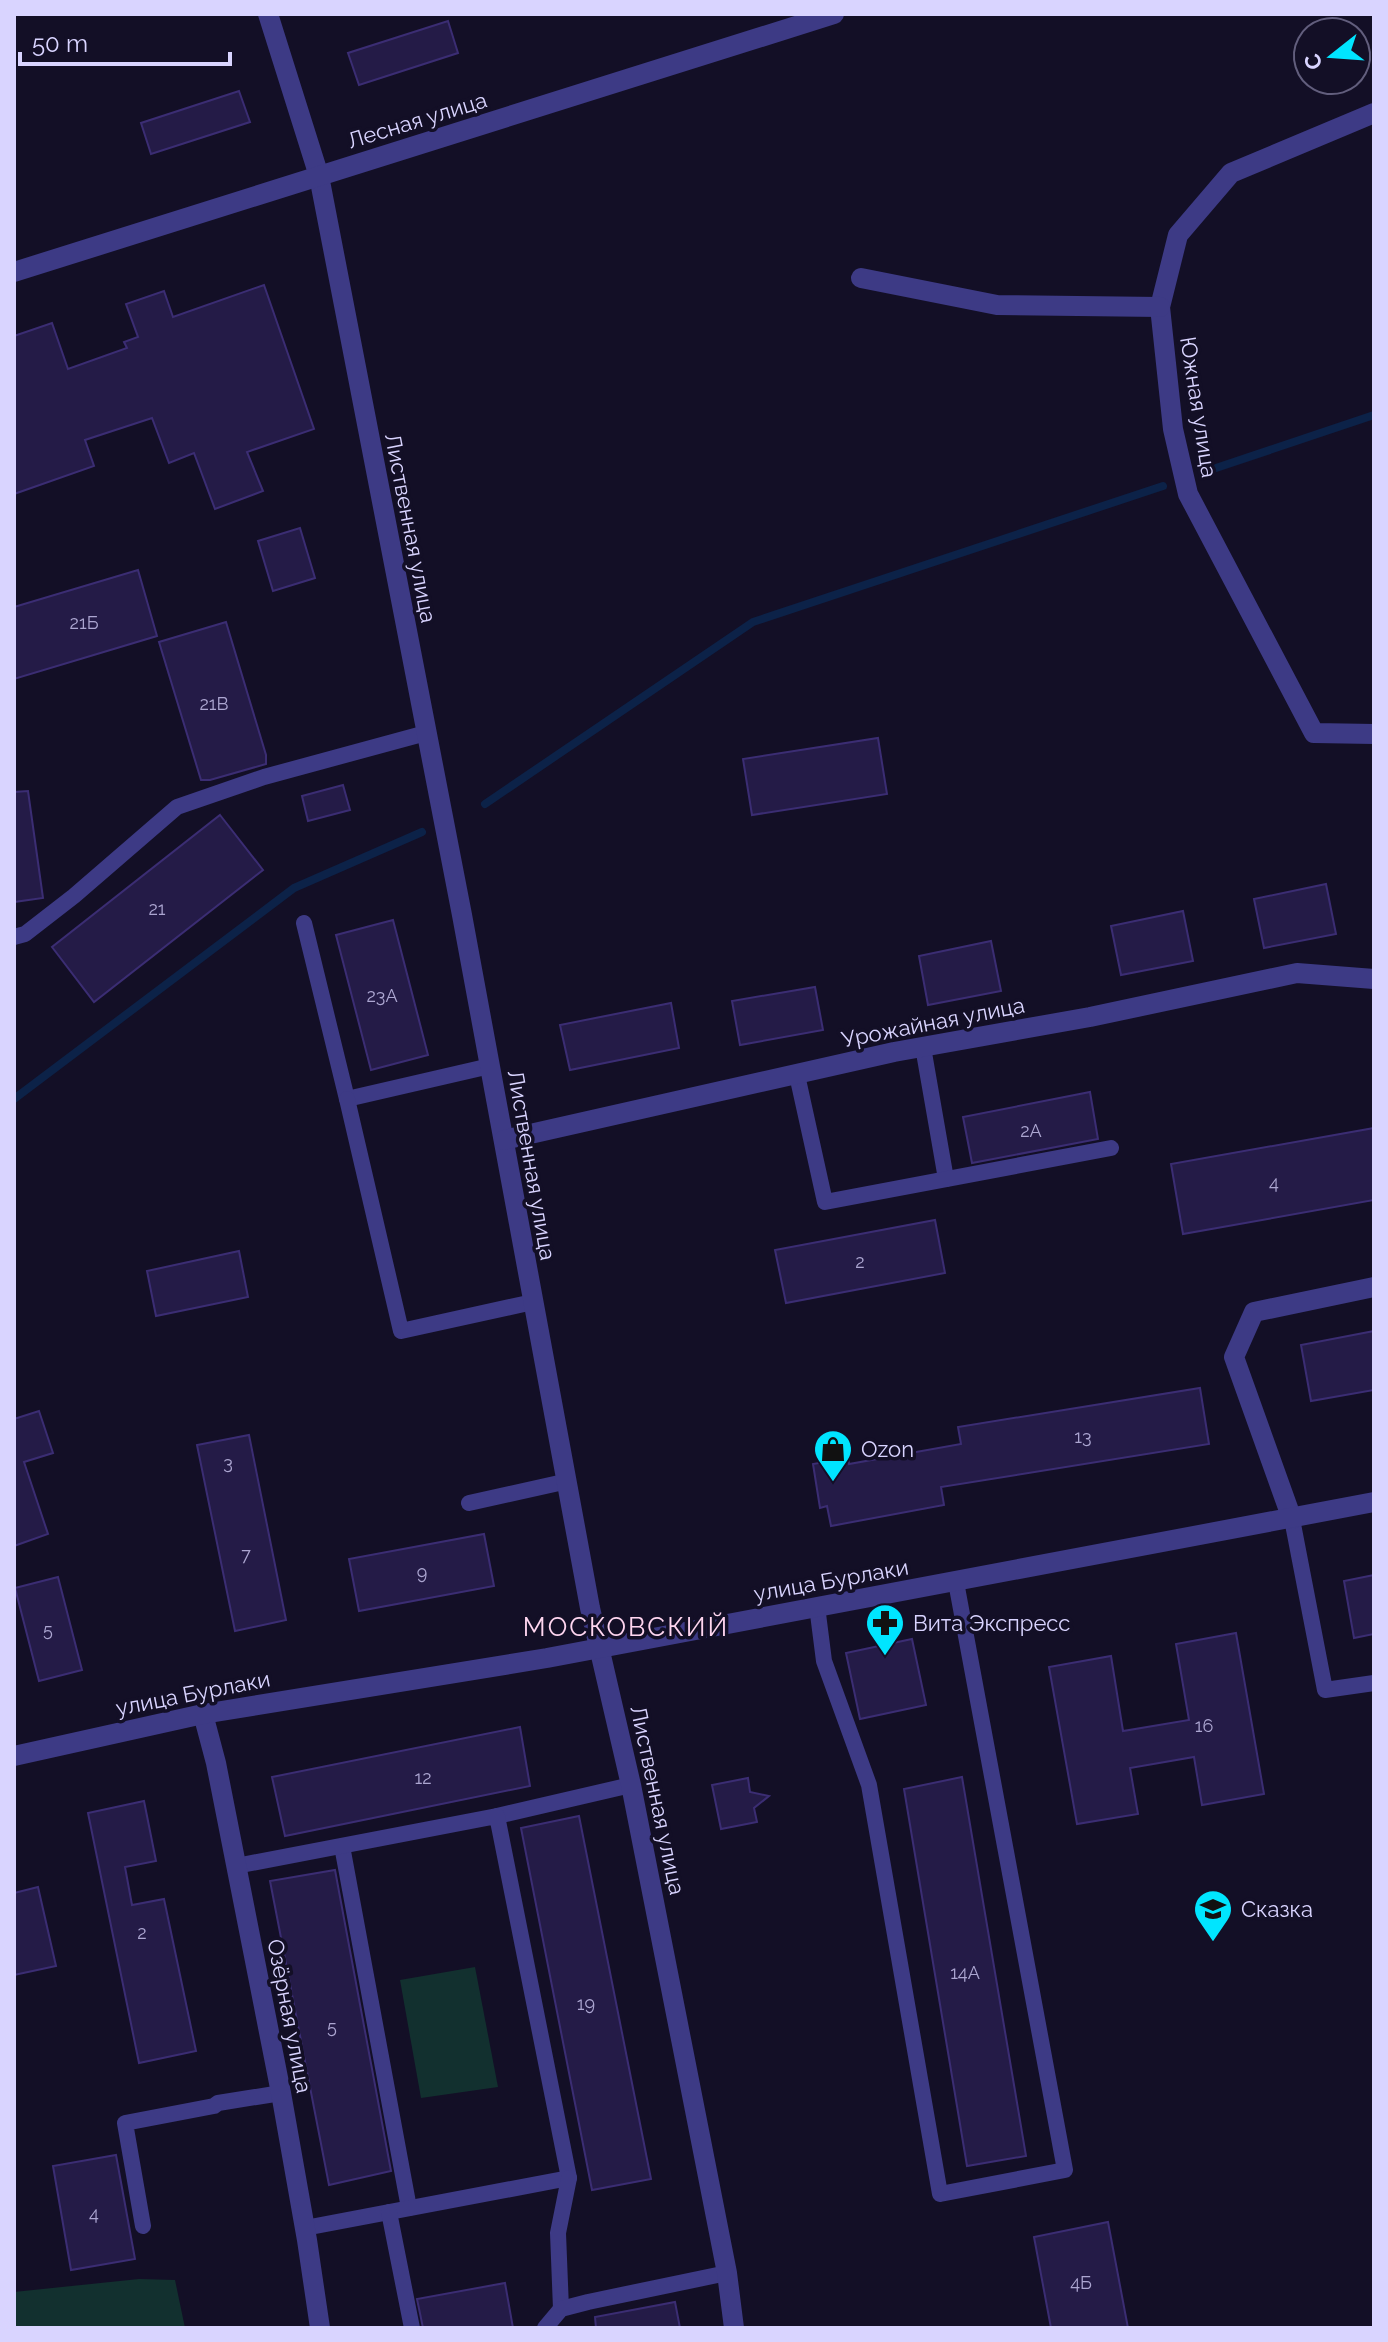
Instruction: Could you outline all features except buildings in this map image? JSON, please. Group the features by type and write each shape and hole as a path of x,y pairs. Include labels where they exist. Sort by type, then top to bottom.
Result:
{"street":[{"name":"Лиственная улица","path":"268,14 319,176 490,1066 590,1608 631,1785 727,2273 734,2328"},
{"name":"Лесная улица","path":"14,272 834,14"},
{"name":"Южная улица","path":"1374,113 1231,173 1178,235 1160,307 1173,429 1188,494 1314,733 1374,734"},
{"path":"861,278 997,305 1160,307"},
{"name":"Урожайная улица","path":"504,1140 923,1047 1090,1017 1297,973 1374,979"},
{"path":"1292,1519 1234,1357 1254,1312 1374,1287"},
{"name":"улица Бурлаки","path":"14,1756 203,1714 547,1658 1374,1502"},
{"name":"Озёрная улица","path":"203,1714 216,1763 281,2093 320,2328"}],"lane":[{"path":"14,937 25,934 74,896 177,807 264,777 426,733"},
{"path":"304,923 401,1331 533,1302"},
{"path":"923,1047 946,1179"},
{"path":"347,1099 490,1066"},
{"path":"797,1075 825,1202 1111,1148"},
{"path":"469,1503 568,1481"},
{"path":"1292,1519 1325,1690 1374,1683"},
{"path":"817,1606 824,1661 869,1785 940,2194 1065,2170 956,1582"},
{"path":"236,1866 497,1816 631,1785"},
{"path":"497,1816 569,2178 558,2233 561,2309"},
{"path":"342,1846 409,2208"},
{"path":"143,2226 125,2123 214,2111 218,2103 281,2093"},
{"path":"305,2228 569,2178"},
{"path":"389,2212 412,2328"},
{"path":"545,2328 561,2309 727,2273"}],"green space":[{"path":"475,1967 498,2087 421,2098 400,1980"},
{"path":"139,2279 175,2280 185,2328 14,2328 14,2292"}],"waterway":[{"path":"1207,471 1374,415"},
{"path":"485,804 753,622 1163,486"},
{"path":"14,1099 294,888 422,832"}],"place":[{"name":"Ozon","path":"833,1483"},
{"name":"Вита Экспресс","path":"885,1657"},
{"name":"Сказка","path":"1213,1943"}],"district":[{"name":"МОСКОВСКИЙ","path":"626,1627"}]}
